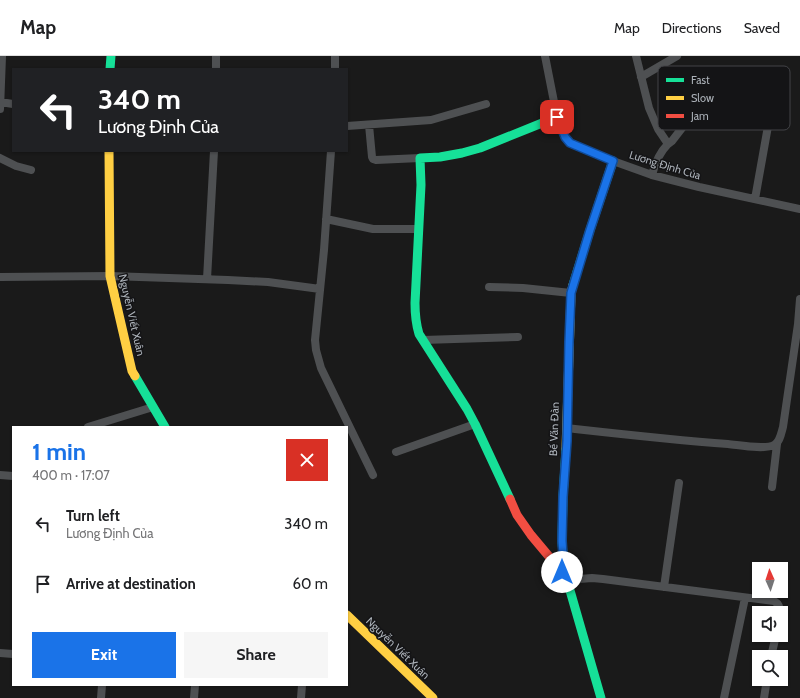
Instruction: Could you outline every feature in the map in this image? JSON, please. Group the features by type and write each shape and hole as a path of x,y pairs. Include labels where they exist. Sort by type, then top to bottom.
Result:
{"street":[{"path":"0,109 2,56"},
{"path":"110,68 111,56"},
{"path":"216,56 216,68"},
{"path":"335,56 335,68"},
{"name":"Lương Định Của","path":"545,56 557,117 565,137 570,143 652,175 699,187 800,208"},
{"path":"636,56 645,96 652,118 658,129"},
{"path":"660,66 677,56"},
{"path":"641,77 658,67"},
{"path":"0,102 12,104"},
{"path":"348,126 431,120 486,104"},
{"path":"369,125 372,157 376,160 447,156 462,153 480,148 557,117"},
{"path":"659,130 668,144"},
{"path":"652,175 659,156 680,130"},
{"path":"755,199 767,130"},
{"name":"Nguyễn Viết Xuân","path":"109,152 110,276 132,371 164,426"},
{"path":"207,279 214,152"},
{"path":"331,152 316,350 318,360 329,385 372,474"},
{"path":"0,158 16,166 31,170"},
{"path":"420,158 421,185 415,302 416,326 419,334 475,424 517,515 531,535 565,576 603,579 774,601 779,606"},
{"name":"Bế Văn Đàn","path":"601,698 565,576 562,541 571,293 613,161"},
{"path":"326,219 373,229 419,229"},
{"path":"0,277 110,276 207,279 268,282 320,288"},
{"path":"489,287 523,288 571,293"},
{"path":"772,487 777,444 783,427 799,325 800,299"},
{"path":"423,340 518,337"},
{"path":"91,426 154,407"},
{"path":"396,452 475,424"},
{"path":"567,428 759,447 777,444"},
{"path":"0,475 12,476"},
{"path":"664,587 679,483"},
{"path":"724,698 745,598"},
{"name":"Nguyễn Viết Xuân","path":"348,616 433,698"},
{"path":"0,653 12,654"},
{"path":"101,698 102,686"},
{"path":"194,698 195,686"},
{"path":"301,698 302,686"},
{"path":"764,698 766,686"}],"traffic: fast":[{"path":"110,68 111,56"},
{"path":"510,499 467,409 419,334 415,303 421,185 420,158 440,157 480,148 557,117"},
{"path":"573,285 613,161"},
{"path":"135,376 164,426"},
{"path":"566,449 563,497 562,572 567,580 601,698"}],"traffic: slow":[{"path":"109,152 110,276 132,371 135,376"},
{"path":"566,449 571,293 573,285"},
{"path":"348,616 433,698"}],"traffic: jam":[{"path":"510,499 517,515 531,535 562,572"}],"route":[{"path":"557,117 567,141 613,161 571,293 567,441 563,497 562,572"}]}
